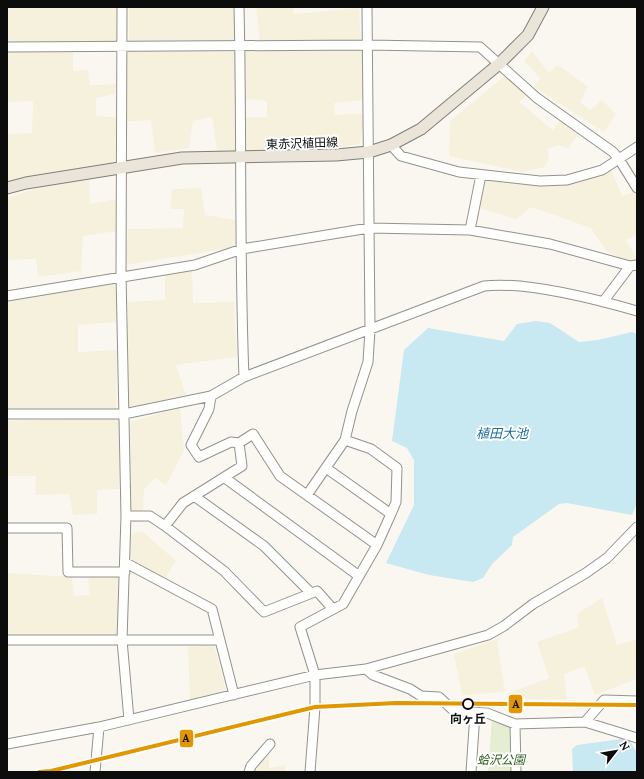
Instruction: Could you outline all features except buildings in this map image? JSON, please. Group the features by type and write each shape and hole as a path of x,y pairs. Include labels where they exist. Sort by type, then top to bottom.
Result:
{"main road":[{"name":"東赤沢植田線","path":"7,188 26,183 182,158 336,155 369,152 391,145 421,129 499,64 528,35 543,7"}],"street":[{"path":"122,7 123,167 121,276 126,516 126,567 122,640 129,720"},
{"path":"240,7 244,377"},
{"path":"307,495 345,440 352,411 368,362 370,330 367,7"},
{"path":"7,47 368,45 480,47 537,98 613,152 637,188"},
{"path":"391,145 401,156 459,172 540,181 567,180 602,170 637,147"},
{"path":"470,230 481,175"},
{"path":"7,296 195,264 242,248 369,228 470,230 550,244 634,265 603,302"},
{"path":"7,414 124,414 211,396 244,377 471,291 491,285 529,288 603,302 637,311"},
{"path":"211,396 209,409 190,445 199,457 231,442 239,443 253,434 280,476 377,545"},
{"path":"310,772 316,707 315,675 300,627 332,608 343,604 377,545 396,502 397,468 371,449 345,440"},
{"path":"165,526 183,503 242,466 239,443"},
{"path":"326,468 391,514"},
{"path":"225,478 359,576"},
{"path":"194,496 264,546 311,593"},
{"path":"126,516 150,516 165,526 224,571 264,612 317,591 332,608"},
{"path":"7,744 99,727 315,675 366,669 488,635 504,626 533,604 607,558 637,527"},
{"path":"7,528 67,528 68,572 126,567 212,609 234,695"},
{"path":"7,640 220,640"},
{"path":"366,669 373,675 410,689 421,696 440,697 454,711 487,713 515,724 585,722 637,738"},
{"path":"585,722 604,700 637,701"},
{"path":"471,772 475,713"},
{"path":"515,724 516,772"},
{"path":"95,772 99,727"},
{"path":"249,772 251,766 270,744"}],"shaded area":[{"path":"7,7 118,7 119,42 7,45"},
{"path":"129,7 235,7 236,43 129,41"},
{"path":"256,7 293,7 294,14 359,8 361,41 260,44"},
{"path":"362,49 364,100 334,103 335,115 365,113 360,144 320,150 247,151 245,117 267,117 267,101 244,99 243,51"},
{"path":"7,50 73,52 73,71 88,70 90,85 117,84 115,94 96,98 96,116 117,117 117,163 7,182 7,134 32,133 33,101 7,102"},
{"path":"127,50 235,52 237,150 217,151 212,117 193,121 189,148 155,153 151,120 124,122"},
{"path":"532,51 549,73 558,65 588,87 580,102 590,110 602,100 616,114 604,132 534,87 540,78 524,61"},
{"path":"507,74 529,93 519,102 553,130 563,116 579,133 568,149 559,145 547,149 549,158 544,167 523,172 449,156 450,121"},
{"path":"610,167 622,196 637,191 637,234 626,240 637,259 631,262 606,251 591,228 531,207 516,219 476,207 489,174 526,184 568,184"},
{"path":"89,177 90,204 117,199 117,231 83,236 81,271 38,277 36,259 7,260 7,198 32,190"},
{"path":"201,188 205,215 235,220 236,247 126,265 128,229 183,228 184,209 170,209 172,189"},
{"path":"192,265 193,303 234,302 237,357 176,365 186,395 129,408 128,302 165,300 165,269"},
{"path":"119,272 118,322 78,325 78,352 117,350 116,409 7,411 7,294"},
{"path":"180,407 184,451 166,485 155,478 144,490 143,510 131,511 130,422"},
{"path":"120,417 119,489 97,490 97,514 73,515 69,494 35,495 36,476 7,476 7,421"},
{"path":"142,531 176,561 164,580 130,558 130,534"},
{"path":"7,573 72,577 74,596 90,595 88,577 118,574 118,636 7,635"},
{"path":"602,598 617,645 637,639 637,679 595,695 584,666 564,674 567,700 508,699 507,694 549,678 537,642 579,627 577,614"},
{"path":"497,639 505,692 462,695 454,654"},
{"path":"214,645 226,690 190,700 188,647"},
{"path":"269,750 269,768 285,765 285,772 250,772"}],"green space":[{"name":"蛤沢公園","path":"492,718 513,726 514,772 488,772"}],"water":[{"name":"植田大池","path":"536,321 550,323 579,342 598,340 632,332 637,334 637,503 632,515 567,503 559,504 513,537 512,545 492,564 483,578 473,582 429,575 386,563 414,505 414,460 407,448 392,441 404,350 428,328 504,341 517,324"},
{"path":"628,738 636,751 637,772 573,772 572,749 577,745"}],"transit line":[{"name":"A","path":"39,772 51,771 315,707 396,703 637,705"}],"place":[{"name":"向ヶ丘","path":"468,704"}]}
